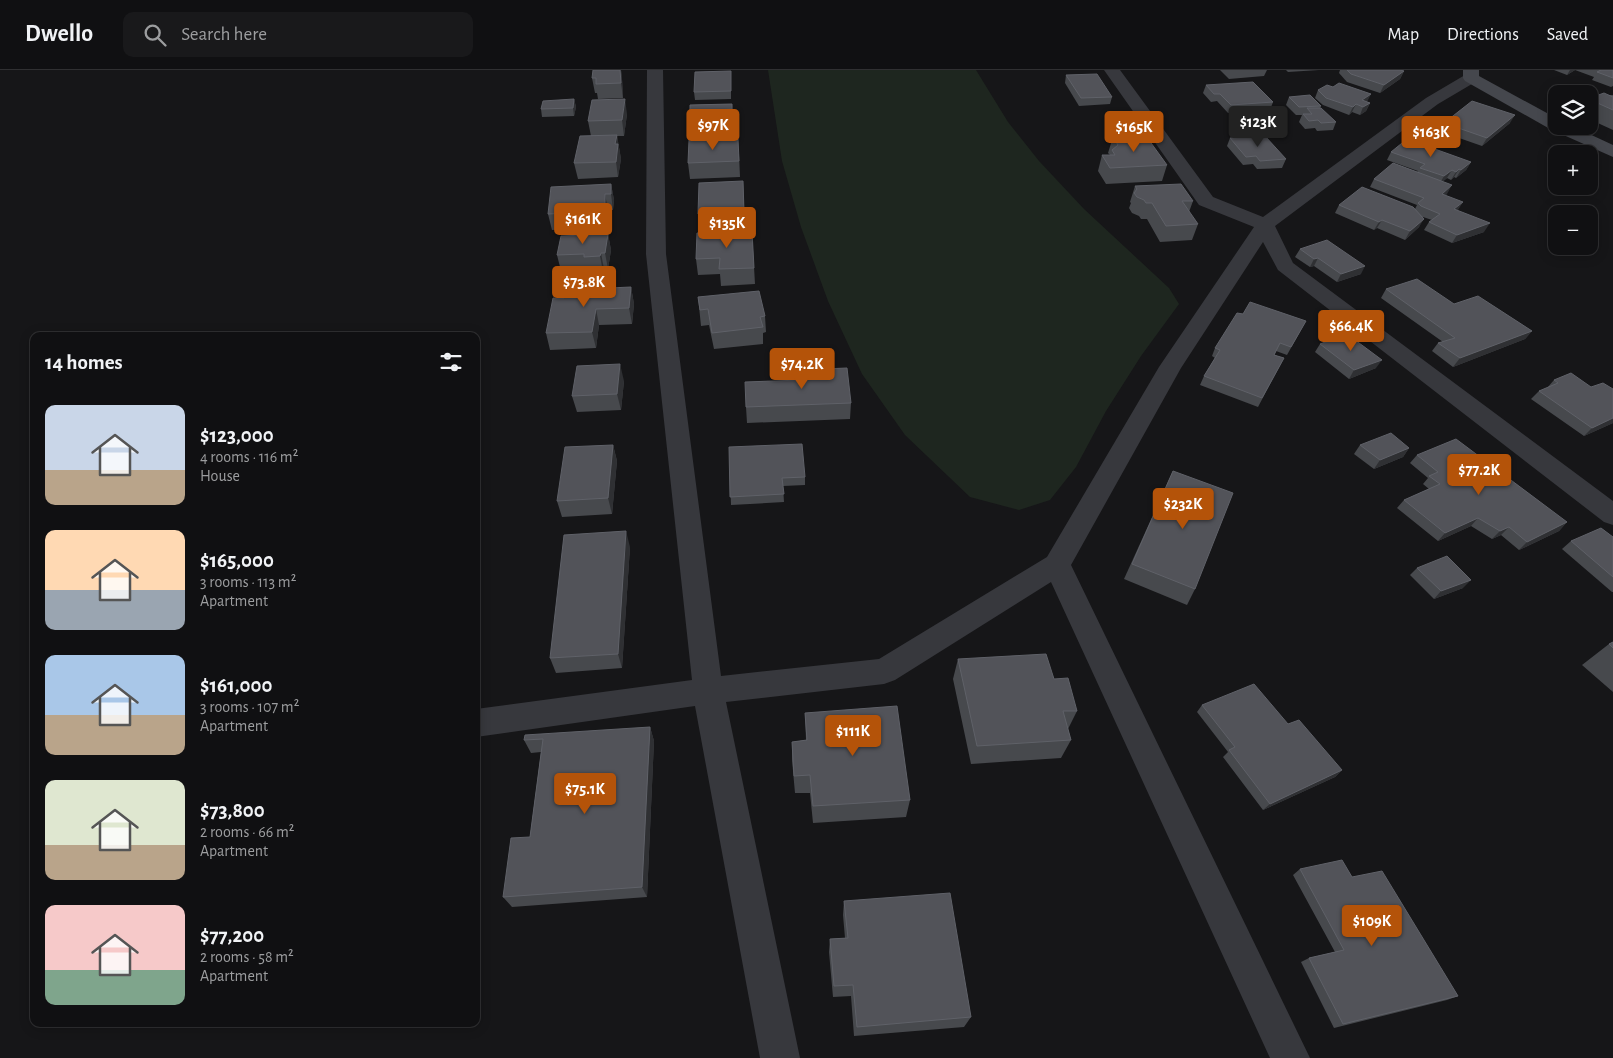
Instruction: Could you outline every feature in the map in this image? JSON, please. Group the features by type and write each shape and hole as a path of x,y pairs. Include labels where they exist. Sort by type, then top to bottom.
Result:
{"street":[{"path":"655,70 656,254 708,691 780,1058"},
{"path":"1112,70 1206,201 1265,226 1286,266 1613,515"},
{"path":"480,722 708,691 884,670 1057,564 1170,367 1265,226 1466,74 1548,121"},
{"path":"1576,135 1613,152"},
{"path":"1057,564 1290,1058"}],"shaded area":[{"path":"768,70 976,70 1008,122 1039,161 1084,209 1169,288 1179,304 1141,356 1106,411 1076,467 1050,500 1019,510 970,497 905,435 862,374 828,301 801,227 782,161"}],"building":[{"path":"593,70 620,70 621,83 596,84 596,78 592,78"},
{"path":"1347,70 1404,71 1384,85 1351,74"},
{"path":"1613,70 1613,78 1597,72"},
{"path":"731,71 731,91 694,92 695,72"},
{"path":"1097,74 1112,97 1081,98 1066,75"},
{"path":"1253,82 1273,102 1231,105 1220,94 1214,94 1206,85"},
{"path":"1339,83 1371,94 1362,100 1370,103 1363,107 1356,104 1353,107 1326,98 1318,90 1327,85 1333,87"},
{"path":"1604,93 1613,97 1613,110 1598,103 1598,95"},
{"path":"1310,95 1321,106 1299,107 1289,97"},
{"path":"574,99 573,108 541,109 543,101"},
{"path":"625,99 622,120 588,121 592,100"},
{"path":"1472,101 1515,115 1487,138 1444,123"},
{"path":"732,104 732,109 716,110 717,130 689,130 690,112 694,112 694,110 690,110 690,105"},
{"path":"1307,108 1321,108 1336,122 1321,123 1318,120 1309,121 1303,114 1312,114"},
{"path":"617,135 615,144 618,144 616,162 574,163 580,136"},
{"path":"1146,136 1167,165 1110,168 1102,155 1115,155 1112,150 1118,145 1113,137"},
{"path":"1265,136 1286,159 1260,161 1256,156 1246,157 1230,138"},
{"path":"738,139 739,161 688,163 689,140"},
{"path":"1407,139 1471,162 1461,170 1459,169 1456,172 1452,170 1444,176 1420,168 1425,164 1391,152"},
{"path":"1393,163 1452,185 1442,194 1463,202 1454,209 1490,223 1457,235 1429,222 1440,214 1418,203 1424,198 1374,179"},
{"path":"743,181 744,212 698,214 699,183"},
{"path":"611,184 611,194 605,194 605,211 548,214 551,187"},
{"path":"1181,184 1193,201 1182,201 1198,224 1166,226 1152,203 1146,203 1134,193 1137,189 1135,186"},
{"path":"1362,187 1413,207 1424,219 1410,231 1382,220 1379,222 1339,205"},
{"path":"752,231 754,268 719,269 720,258 696,259 697,233"},
{"path":"608,234 605,253 601,253 600,256 584,257 584,254 557,255 561,236"},
{"path":"1327,240 1365,266 1341,274 1318,258 1314,259 1300,249"},
{"path":"1417,279 1454,304 1478,296 1532,331 1460,358 1438,343 1455,338 1386,289"},
{"path":"631,287 629,308 596,309 592,332 546,333 553,298 564,298 566,290"},
{"path":"759,291 765,316 760,317 763,327 712,333 708,309 700,310 698,297"},
{"path":"1250,302 1306,321 1291,347 1280,343 1274,355 1284,358 1262,398 1204,376 1220,350 1215,348 1237,313 1243,314"},
{"path":"1347,334 1382,360 1354,370 1320,344"},
{"path":"620,364 617,394 572,396 577,366"},
{"path":"847,368 851,403 746,407 745,382 801,380 800,370"},
{"path":"1571,373 1591,387 1603,383 1613,389 1613,418 1592,428 1539,391 1558,383 1554,380"},
{"path":"1391,433 1409,448 1380,460 1360,445"},
{"path":"1456,439 1567,522 1527,542 1509,527 1500,531 1478,518 1445,533 1404,500 1440,484 1429,476 1438,472 1417,455"},
{"path":"802,444 805,477 782,478 784,494 730,497 729,447"},
{"path":"613,445 608,498 557,501 565,447"},
{"path":"1173,471 1233,493 1195,589 1132,564"},
{"path":"1601,528 1613,537 1613,577 1571,541"},
{"path":"626,531 618,654 550,658 564,535"},
{"path":"1447,556 1471,580 1441,591 1417,568"},
{"path":"1046,654 1054,679 1068,678 1077,711 1063,711 1071,740 977,746 958,659"},
{"path":"1254,684 1288,724 1299,720 1342,770 1270,804 1229,750 1235,747 1202,705"},
{"path":"897,706 910,800 813,806 810,775 794,776 792,742 807,740 805,713"},
{"path":"650,727 642,887 503,897 511,838 530,837 543,739 524,740 525,735"},
{"path":"1342,860 1352,877 1382,871 1458,996 1343,1024 1309,958 1344,950 1300,869"},
{"path":"950,893 971,1017 857,1027 853,985 834,986 830,939 848,938 844,901"}]}
